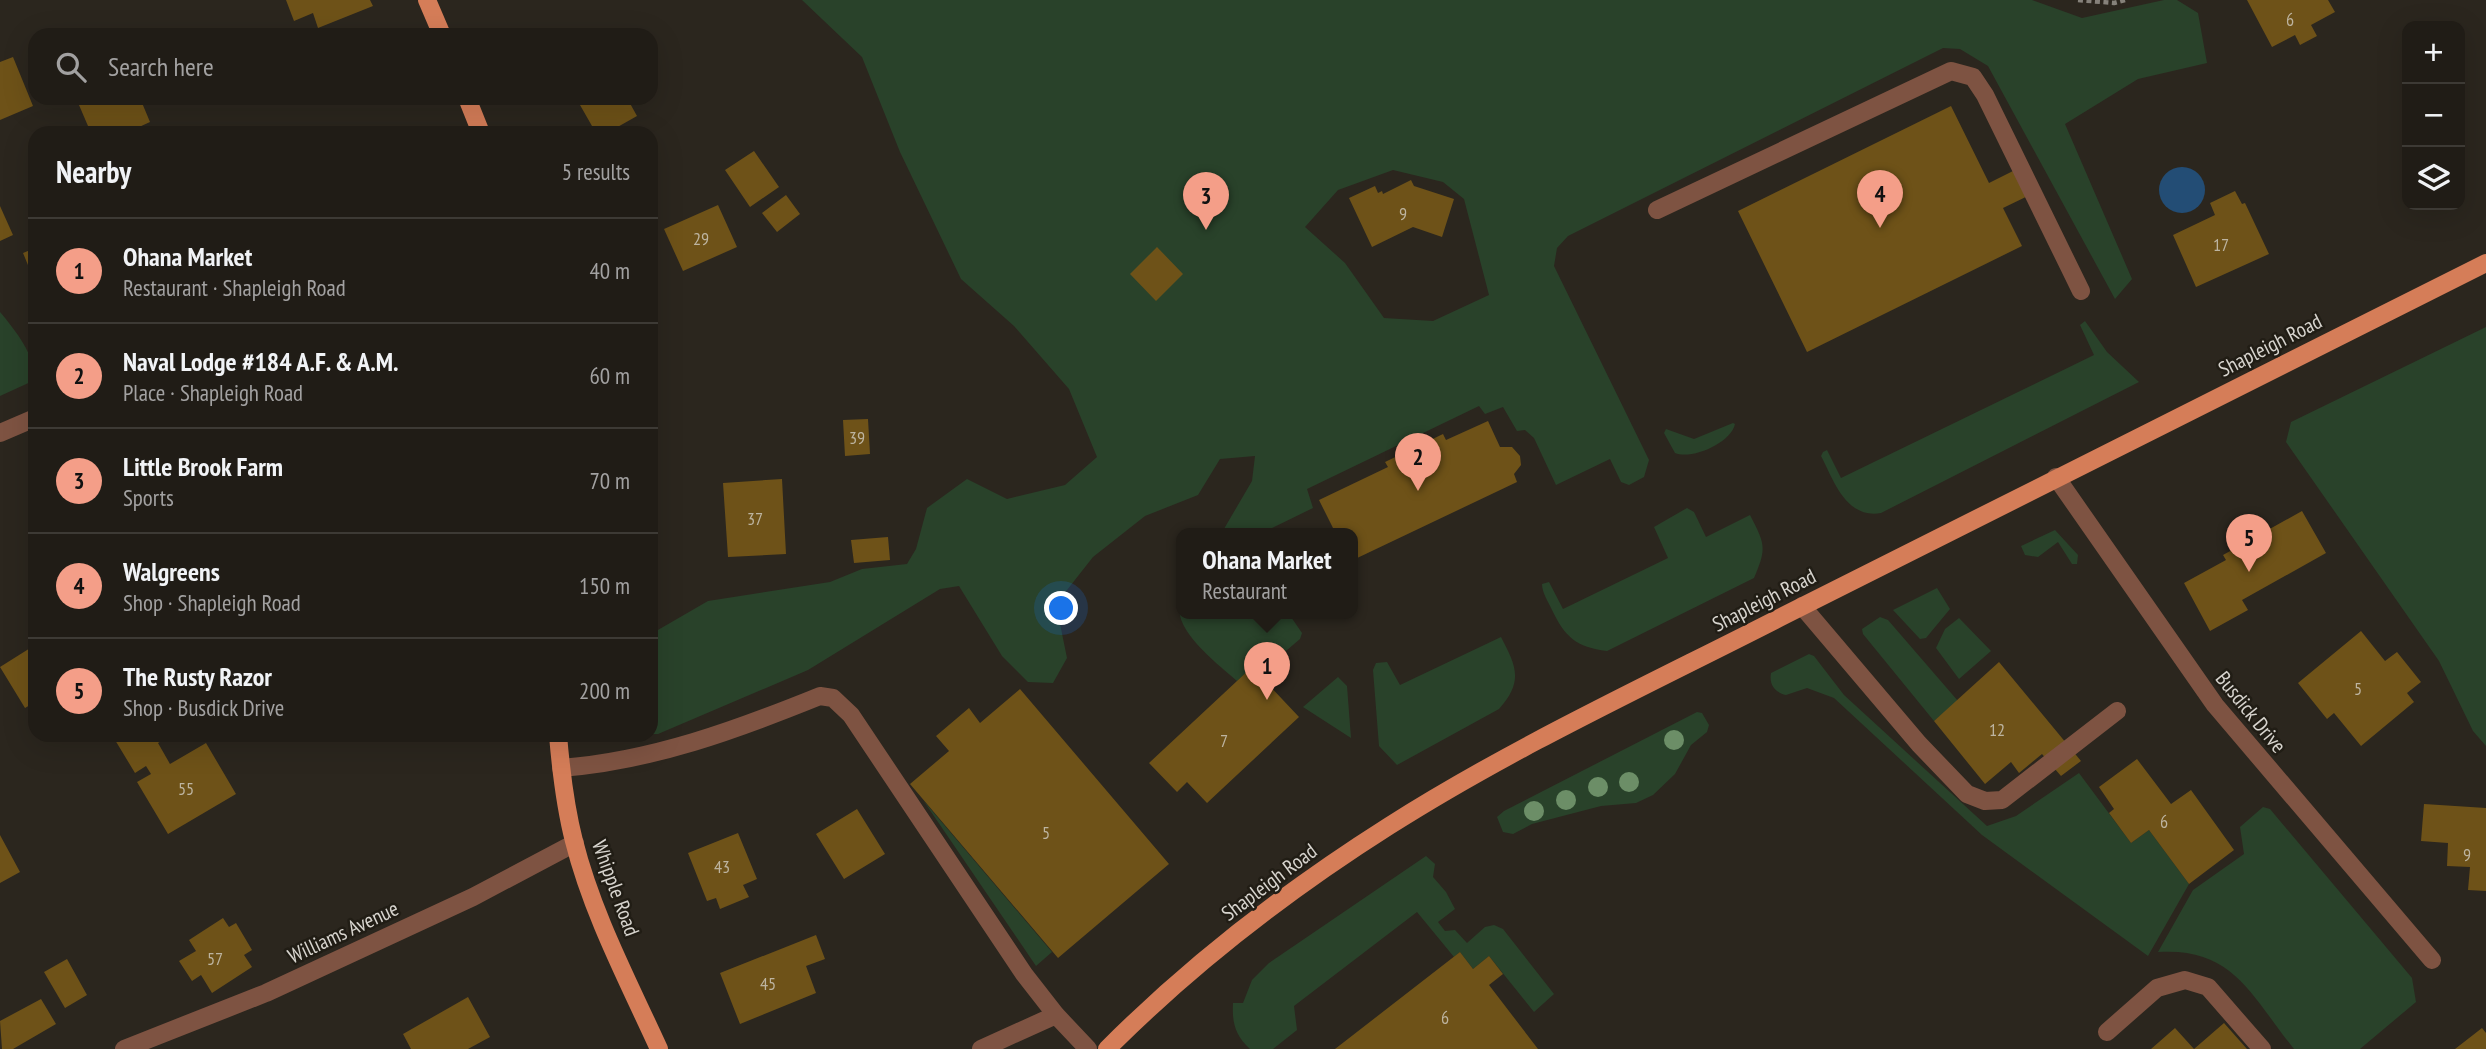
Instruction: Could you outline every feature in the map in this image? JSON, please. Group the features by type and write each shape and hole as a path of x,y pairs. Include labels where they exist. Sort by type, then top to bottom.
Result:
{"main road":[{"path":"427,0 439,28"},
{"path":"470,105 478,126"},
{"name":"Shapleigh Road","path":"1107,1049 1165,993 1250,923 1390,825 1576,722 1802,606 2486,263"},
{"name":"Whipple Road","path":"559,742 575,844 603,926 659,1049"}],"street":[{"path":"1657,210 1951,71 1973,77 1985,96 2081,291"},
{"path":"0,433 28,421"},
{"name":"Busdick Drive","path":"2056,477 2215,705 2432,960"},
{"path":"1802,606 1919,744 1967,794 1985,801 2002,800 2117,711"},
{"path":"561,768 657,753 736,730 820,696 833,698 851,715 1024,974 1056,1015 1088,1049"},
{"name":"Williams Avenue","path":"124,1049 266,993 473,897 575,844"},
{"path":"2107,1032 2157,988 2185,980 2208,987 2262,1049"},
{"path":"981,1049 1056,1015"}],"path":[{"path":"2078,0 2114,3 2125,0"}],"green space":[{"path":"802,0 2032,0 2082,18 2164,0 2177,0 2198,13 2207,63 2138,79 2065,124 2132,279 2115,299 1988,66 1960,49 1943,48 1568,236 1557,248 1554,266 1649,460 1644,477 1629,485 1621,482 1610,459 1556,485 1534,438 1525,430 1517,431 1503,407 1485,414 1479,406 1307,489 1313,508 1272,528 1225,528 1252,481 1255,456 1220,459 1198,495 1145,516 1093,557 1056,604 1067,658 1053,683 1028,682 1002,656 959,586 940,589 808,670 658,734 658,630 708,601 830,582 862,569 907,564 916,549 927,508 967,479 1007,499 1065,485 1097,457 1069,389 1014,326 961,279 900,152 862,57","holes":["1393,170 1443,182 1464,199 1489,295 1433,321 1384,318 1345,263 1305,227 1338,190"]},
{"path":"0,312 28,353 28,383 0,396"},
{"path":"2085,321 2107,352 2139,382 1881,513 1859,510 1850,504 1836,487 1821,456 1823,452 1827,450 1841,478 2094,355 2080,325"},
{"path":"2486,327 2486,746 2473,731 2439,661 2286,442 2291,422"},
{"path":"1735,424 1732,431 1726,438 1710,448 1691,454 1675,453 1664,433 1666,429 1694,439"},
{"path":"1687,508 1694,512 1706,537 1750,515 1763,546 1754,578 1607,651 1587,647 1567,634 1544,594 1542,584 1549,582 1563,609 1668,558 1654,527"},
{"path":"2055,530 2078,555 2077,564 2072,564 2058,542 2038,557 2025,555 2021,546"},
{"path":"1937,588 1950,609 1926,638 1920,639 1893,610"},
{"path":"1880,617 1888,620 1958,701 1934,721 1863,634 1862,629"},
{"path":"1959,618 1991,651 1959,679 1936,648 1945,629"},
{"path":"1182,619 1292,619 1302,633 1300,639 1259,674 1252,668 1237,681 1208,656"},
{"path":"1501,637 1514,665 1515,682 1499,709 1397,765 1379,746 1373,670 1376,663 1387,662 1400,685"},
{"path":"1809,654 1814,656 1844,695 1987,826 2016,816 2079,773 2131,843 2149,830 2189,884 2148,956 1982,835 1834,698 1807,688 1786,695 1775,690 1771,673"},
{"path":"1338,677 1347,686 1351,738 1303,707"},
{"path":"1697,712 1702,713 1709,725 1707,732 1691,745 1675,774 1653,795 1636,803 1601,806 1532,824 1513,834 1503,832 1497,817 1504,811"},
{"path":"923,800 1052,952 1036,966"},
{"path":"2263,807 2270,809 2412,978 2416,1002 2360,1049 2294,1049 2252,994 2223,967 2205,958 2184,953 2158,952 2193,890 2244,854 2240,827"},
{"path":"1426,856 1435,864 1433,877 1446,892 1455,909 1438,922 1445,931 1455,930 1467,943 1485,927 1494,925 1503,929 1554,994 1534,1012 1489,956 1473,969 1460,952 1454,957 1417,912 1294,1006 1297,1030 1273,1049 1250,1049 1235,1028 1233,1003 1243,1003 1252,980 1269,963"}],"water":[{"path":"2182,167 2198,174 2205,190 2198,206 2182,213 2166,206 2159,190 2166,174"}],"building":[{"path":"286,0 370,0 373,6 318,28 313,13 294,21"},
{"path":"2247,0 2328,0 2335,12 2311,25 2317,36 2300,45 2295,35 2272,47"},
{"path":"13,57 28,94 28,105 33,106 0,120 0,62"},
{"path":"79,105 143,105 150,122 141,126 88,126"},
{"path":"580,105 631,105 637,116 619,126 592,126"},
{"path":"1951,106 1989,183 2023,166 2036,192 2003,208 2022,246 1807,352 1738,211"},
{"path":"754,151 779,187 750,207 725,170"},
{"path":"1411,180 1414,186 1454,199 1442,237 1413,227 1372,247 1349,198 1375,186 1378,193 1382,191 1383,194"},
{"path":"2235,191 2242,204 2245,203 2269,254 2196,287 2173,235 2215,215 2210,203"},
{"path":"786,195 800,214 777,232 762,213"},
{"path":"718,205 737,247 683,271 664,229"},
{"path":"0,206 13,235 0,241"},
{"path":"1157,247 1183,274 1156,301 1130,274"},
{"path":"28,251 28,265 23,253"},
{"path":"868,419 870,454 845,456 843,420"},
{"path":"1488,421 1500,447 1512,447 1520,456 1521,465 1514,474 1517,482 1358,558 1358,528 1333,528 1319,500 1388,467 1385,462 1443,434 1446,440"},
{"path":"782,479 786,554 728,557 723,483"},
{"path":"2302,511 2326,553 2242,600 2248,610 2210,631 2184,583 2226,560 2223,555"},
{"path":"888,537 890,560 854,563 851,540"},
{"path":"2361,631 2385,661 2397,652 2421,682 2407,693 2414,702 2361,746 2334,713 2327,719 2298,683"},
{"path":"28,649 28,706 25,708 0,667"},
{"path":"1999,662 2081,761 2061,776 2042,754 2019,773 2011,762 1985,784 1934,721"},
{"path":"1252,667 1299,717 1207,803 1187,782 1177,792 1149,763"},
{"path":"1020,689 1169,864 1058,958 910,784 949,751 936,736 969,708 980,723"},
{"path":"116,742 160,742 170,764 206,743 236,794 168,834 137,782 151,774 146,766 135,773"},
{"path":"2137,759 2171,804 2191,790 2234,850 2189,884 2149,830 2131,843 2109,813 2114,809 2099,787"},
{"path":"2424,804 2486,808 2486,891 2468,890 2470,867 2447,866 2448,843 2421,841"},
{"path":"857,809 885,854 844,879 816,834"},
{"path":"738,833 757,879 743,885 749,897 720,909 716,898 707,901 688,853"},
{"path":"0,835 20,872 0,883"},
{"path":"223,918 229,927 236,923 252,950 244,955 252,967 212,993 201,975 192,981 179,961 196,951 189,940"},
{"path":"816,935 825,959 806,966 816,993 740,1024 720,973"},
{"path":"1460,952 1473,969 1489,956 1503,974 1489,985 1538,1049 1335,1049"},
{"path":"67,959 87,995 65,1008 44,972"},
{"path":"468,997 490,1037 468,1049 411,1049 403,1034"},
{"path":"41,999 56,1024 13,1049 2,1049 0,1021"},
{"path":"2224,1023 2247,1049 2194,1049"},
{"path":"2175,1028 2194,1049 2151,1049"},
{"path":"2482,1028 2486,1033 2486,1049 2455,1049"}],"place":[{"name":"Walgreens","path":"1880,228"},
{"name":"Little Brook Farm","path":"1206,230"},
{"name":"Naval Lodge #184 A.F. & A.M.","path":"1418,491"},
{"name":"The Rusty Razor","path":"2249,572"},
{"name":"Ohana Market","path":"1267,700"}]}
